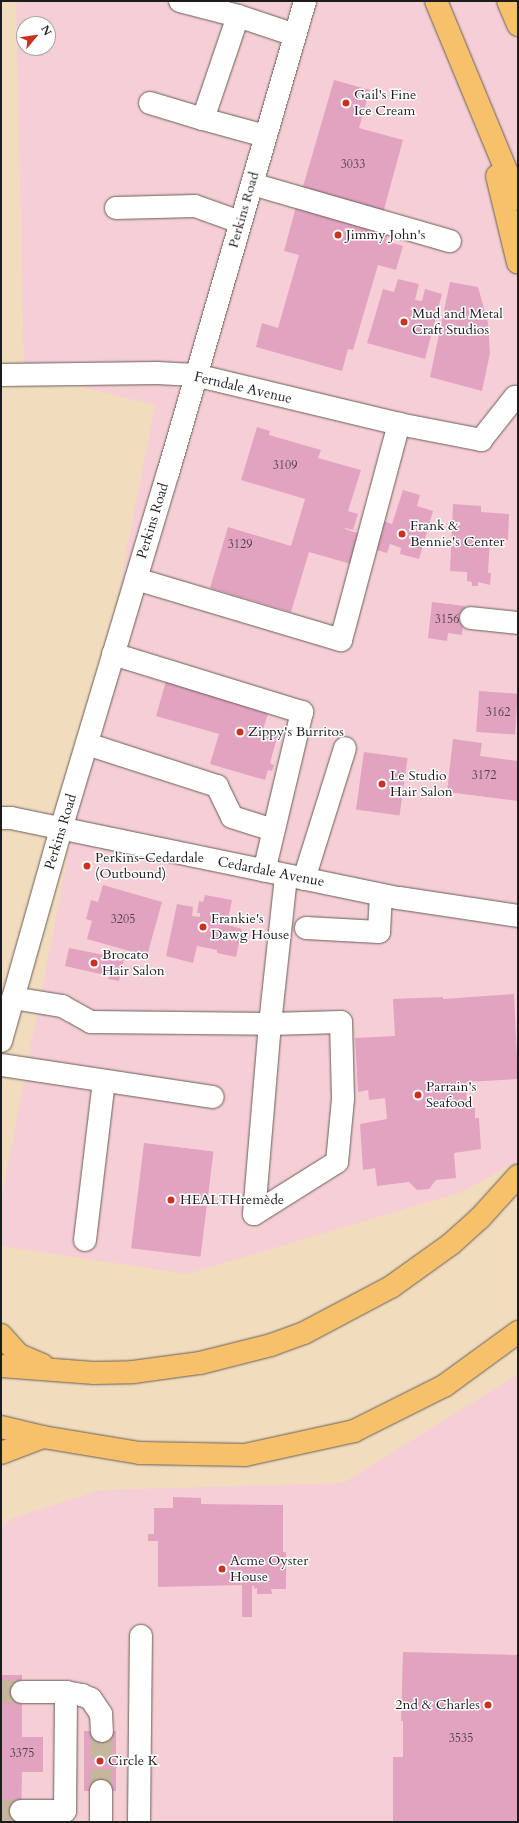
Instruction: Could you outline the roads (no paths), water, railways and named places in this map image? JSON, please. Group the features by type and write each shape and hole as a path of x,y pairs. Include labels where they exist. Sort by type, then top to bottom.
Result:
{"highway":[{"path":"436,1 518,199"},
{"path":"508,1 518,25"},
{"path":"480,108 518,263"},
{"path":"1,1366 94,1373 167,1369 240,1354 304,1333 391,1287 424,1264 451,1244 480,1218 518,1176"},
{"path":"1,1427 43,1437 140,1453 245,1455 354,1431 444,1386 518,1332"},
{"path":"1,1335 18,1355 59,1371"},
{"path":"1,1453 43,1437"}],"street":[{"path":"180,1 238,16 295,35"},
{"name":"Perkins Road","path":"1,1041 61,829 136,579 305,1"},
{"path":"204,118 238,16"},
{"path":"150,104 266,136"},
{"path":"252,184 450,240"},
{"path":"116,208 195,206 240,222"},
{"name":"Ferndale Avenue","path":"1,375 157,372 195,375 400,424 481,440 515,397"},
{"path":"136,579 342,640 400,424"},
{"path":"471,618 518,623"},
{"path":"113,654 302,712 264,871"},
{"path":"87,744 217,786 232,817 273,830"},
{"path":"13,998 62,1006 91,1022 270,1024 342,1022 343,1098 337,1162 254,1214 270,1024 295,878 345,748"},
{"name":"Cedardale Avenue","path":"1,818 11,818 380,895 518,916"},
{"path":"306,928 379,932 380,895"},
{"path":"1,1065 213,1097"},
{"path":"85,1240 104,1081"},
{"path":"139,1822 141,1636"},
{"path":"22,1692 66,1692 82,1695 91,1699 101,1714 102,1731"},
{"path":"21,1811 71,1817 66,1692"},
{"path":"101,1791 101,1822"}],"tunnel":[{"path":"1,1691 22,1692"},
{"path":"101,1791 102,1731"},
{"path":"1,1811 21,1811"}],"place":[{"name":"Gail's Fine Ice Cream","path":"346,103"},
{"name":"Jimmy John's","path":"338,235"},
{"name":"Mud and Metal Craft Studios","path":"404,322"},
{"name":"Frank & Bennie's Center","path":"402,534"},
{"name":"Zippy's Burritos","path":"240,732"},
{"name":"Le Studio Hair Salon","path":"382,784"},
{"name":"Perkins-Cedardale (Outbound)","path":"87,866"},
{"name":"Frankie's Dawg House","path":"203,927"},
{"name":"Brocato Hair Salon","path":"94,963"},
{"name":"Parrain's Seafood","path":"418,1095"},
{"name":"HEALTHremède","path":"171,1200"},
{"name":"Acme Oyster House","path":"222,1569"},
{"name":"2nd & Charles","path":"488,1705"},
{"name":"Circle K","path":"100,1761"}]}
